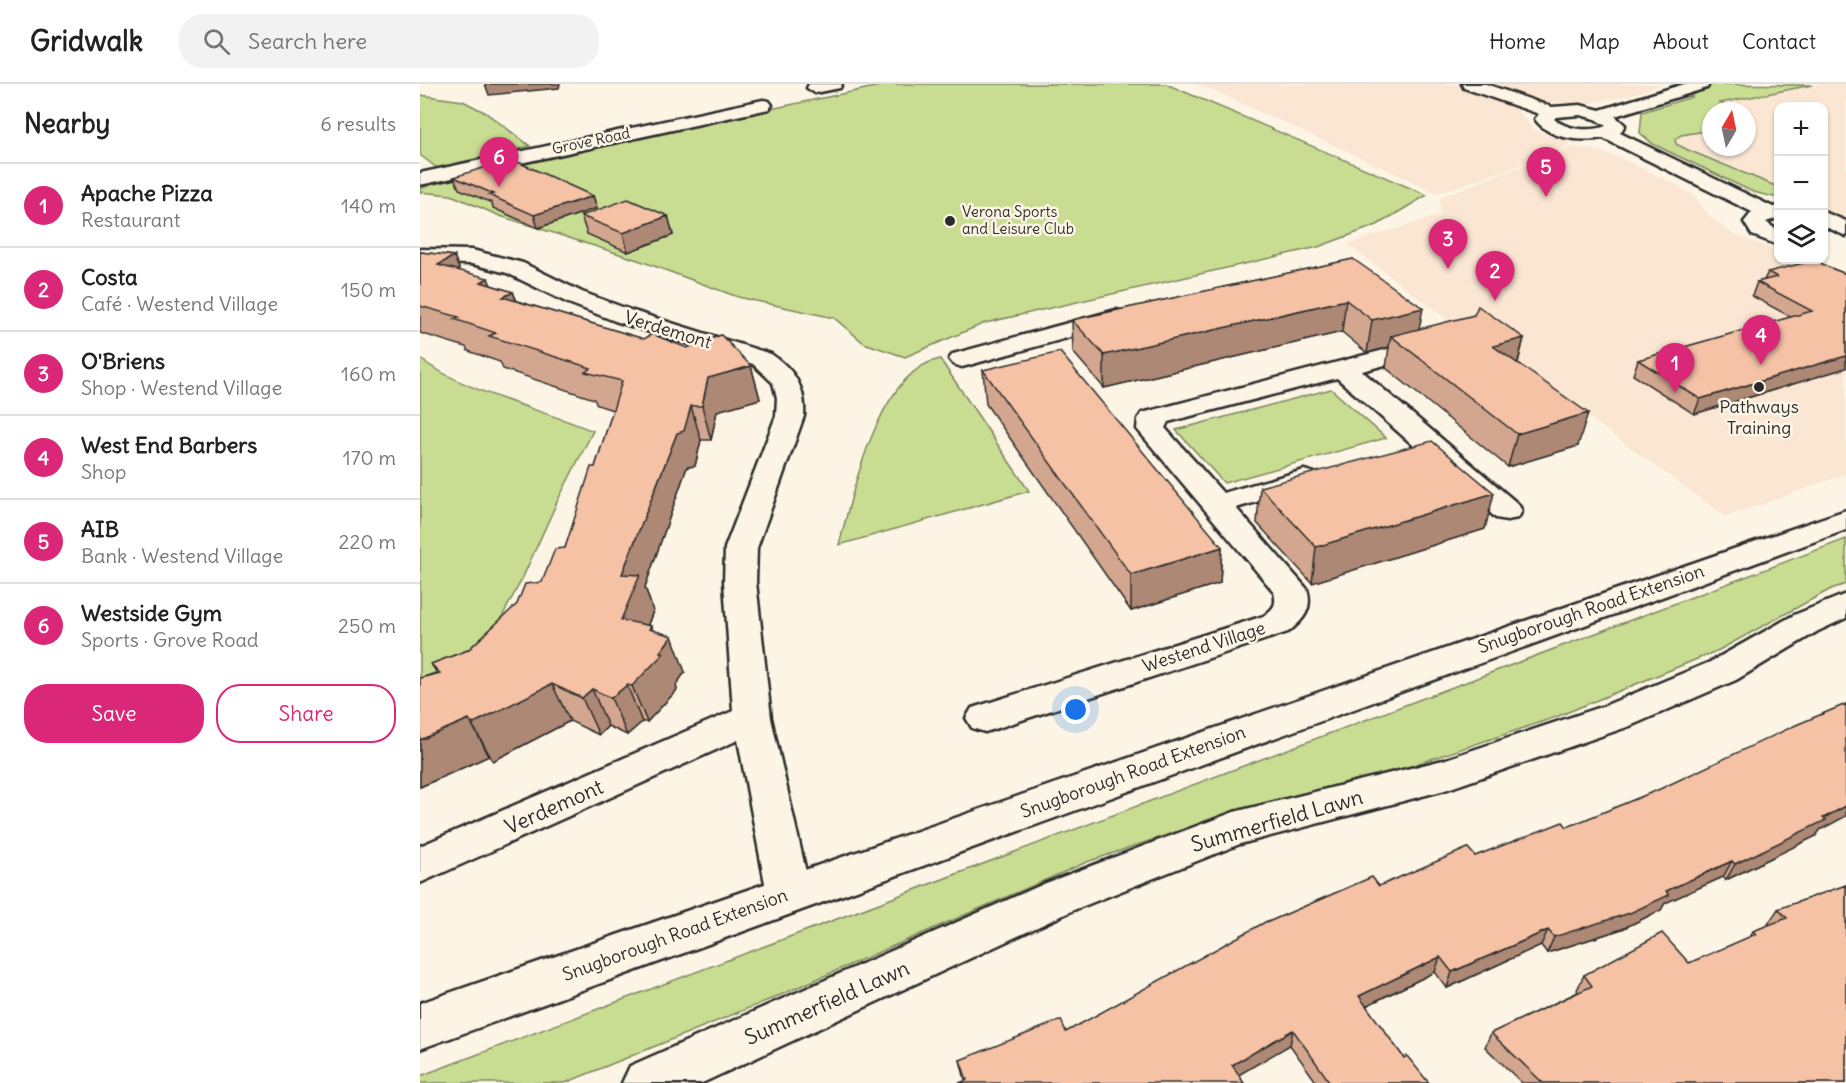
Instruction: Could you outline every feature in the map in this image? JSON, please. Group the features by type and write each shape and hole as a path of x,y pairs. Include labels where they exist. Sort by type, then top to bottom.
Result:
{"street":[{"path":"815,88 834,84"},
{"path":"1470,84 1551,112 1544,119 1552,127 1572,133 1603,124 1701,84"},
{"name":"Grove Road","path":"420,179 763,105"},
{"path":"1603,124 1773,212"},
{"path":"1773,212 1758,217 1755,222 1760,230 1774,237"},
{"path":"1828,224 1841,242"},
{"name":"Verdemont","path":"420,256 472,257 515,268 604,309 762,359 780,373 786,381 792,403 790,416 766,474 741,548 740,582 752,717 789,894"},
{"path":"962,359 1072,327 1140,311"},
{"name":"Westend Village","path":"984,718 1276,624 1290,613 1293,600 1290,589 1151,429 1152,419 1343,369 1440,336"},
{"path":"1343,369 1507,511"},
{"path":"1394,454 1428,444"},
{"path":"1216,504 1328,473"},
{"name":"Snugborough Road Extension","path":"420,1026 1846,519"},
{"name":"Summerfield Lawn","path":"647,1083 1061,896 1153,859 1242,826 1445,775 1617,716 1724,671 1806,623 1846,605"},
{"name":"Verdemont","path":"420,866 752,717"}],"shaded area":[{"path":"1193,84 1665,84 1626,96 1584,104 1552,102 1517,110 1534,130 1571,143 1558,152 1438,193 1208,88"},
{"path":"1748,84 1846,84 1846,223 1828,214 1828,102 1774,102 1774,190 1675,148 1654,116"},
{"path":"1572,147 1590,149 1620,158 1677,185 1694,196 1711,218 1733,234 1774,249 1774,264 1817,264 1846,272 1846,474 1726,517 1484,342 1463,331 1347,244 1440,215 1440,197"}],"green space":[{"name":"Verona Sports and Leisure Club","path":"889,84 1166,84 1427,195 1377,225 1318,247 985,323 905,357 864,343 834,318 738,297 638,260 500,216 451,195 420,192 420,189 453,176"},
{"path":"1701,84 1812,85 1725,102 1702,102 1702,132 1681,135 1675,139 1676,144 1688,150 1774,185 1774,197 1753,192 1653,144 1640,133 1642,112 1692,97 1677,91"},
{"path":"420,95 463,101 486,113 530,146 437,168 420,155"},
{"path":"420,359 461,382 593,431 495,630 447,668 420,679"},
{"path":"940,359 1029,491 839,545 861,466 884,409 900,386 918,368"},
{"path":"1331,389 1386,438 1224,483 1176,430"},
{"path":"1846,539 1846,584 1831,589 1719,650 1556,717 1360,783 1205,822 1087,862 771,999 565,1083 420,1083 420,1076"}],"building":[{"path":"511,159 593,196 534,215 489,195 494,194 454,177"},
{"path":"628,199 668,216 623,233 581,216"},
{"path":"420,252 454,256 438,265 488,278 481,282 513,292 503,297 644,339 652,334 687,348 721,335 751,366 708,378 702,406 691,406 684,431 677,433 622,574 640,575 621,620 651,626 649,629 672,636 660,652 664,653 632,686 627,685 611,698 592,689 582,698 552,684 472,724 469,719 420,740 420,678 440,673 431,664 468,650 517,604 525,584 542,582 555,549 565,548 591,467 595,467 622,381 585,372 591,368 489,336 496,333 454,319 459,317 420,306"},
{"path":"1353,259 1423,308 1372,320 1346,300 1104,355 1072,320"},
{"path":"1799,264 1822,264 1846,274 1846,356 1700,399 1638,360 1812,311 1757,282 1777,277 1768,272"},
{"path":"1478,306 1524,338 1493,346 1588,413 1517,434 1391,336 1474,315"},
{"path":"1060,352 1222,547 1131,575 983,370"},
{"path":"1432,441 1494,493 1316,547 1260,487"},
{"path":"1846,704 1846,806 1823,818 1826,820 1735,864 1732,861 1666,891 1669,895 1630,913 1554,937 1548,930 1452,972 1440,957 1359,996 1404,1058 1407,1056 1429,1083 1326,1083 1329,1081 1293,1030 1232,1065 1244,1083 959,1083 967,1080 960,1060 1061,1020 1066,1032 1267,921 1372,877 1379,886 1468,848 1475,856 1563,822 1567,827 1660,789"},
{"path":"1846,885 1846,1083 1543,1083 1491,1033 1592,986 1584,975 1662,933 1689,963 1756,934 1753,931 1787,918 1778,909"}],"place":[{"name":"Westside Gym","path":"499,187"},
{"name":"AIB","path":"1546,197"},
{"name":"Verona Sports and Leisure Club","path":"950,221"},
{"name":"O'Briens","path":"1448,269"},
{"name":"Costa","path":"1495,301"},
{"name":"West End Barbers","path":"1761,365"},
{"name":"Pathways Training","path":"1759,387"},
{"name":"Apache Pizza","path":"1675,393"}]}
